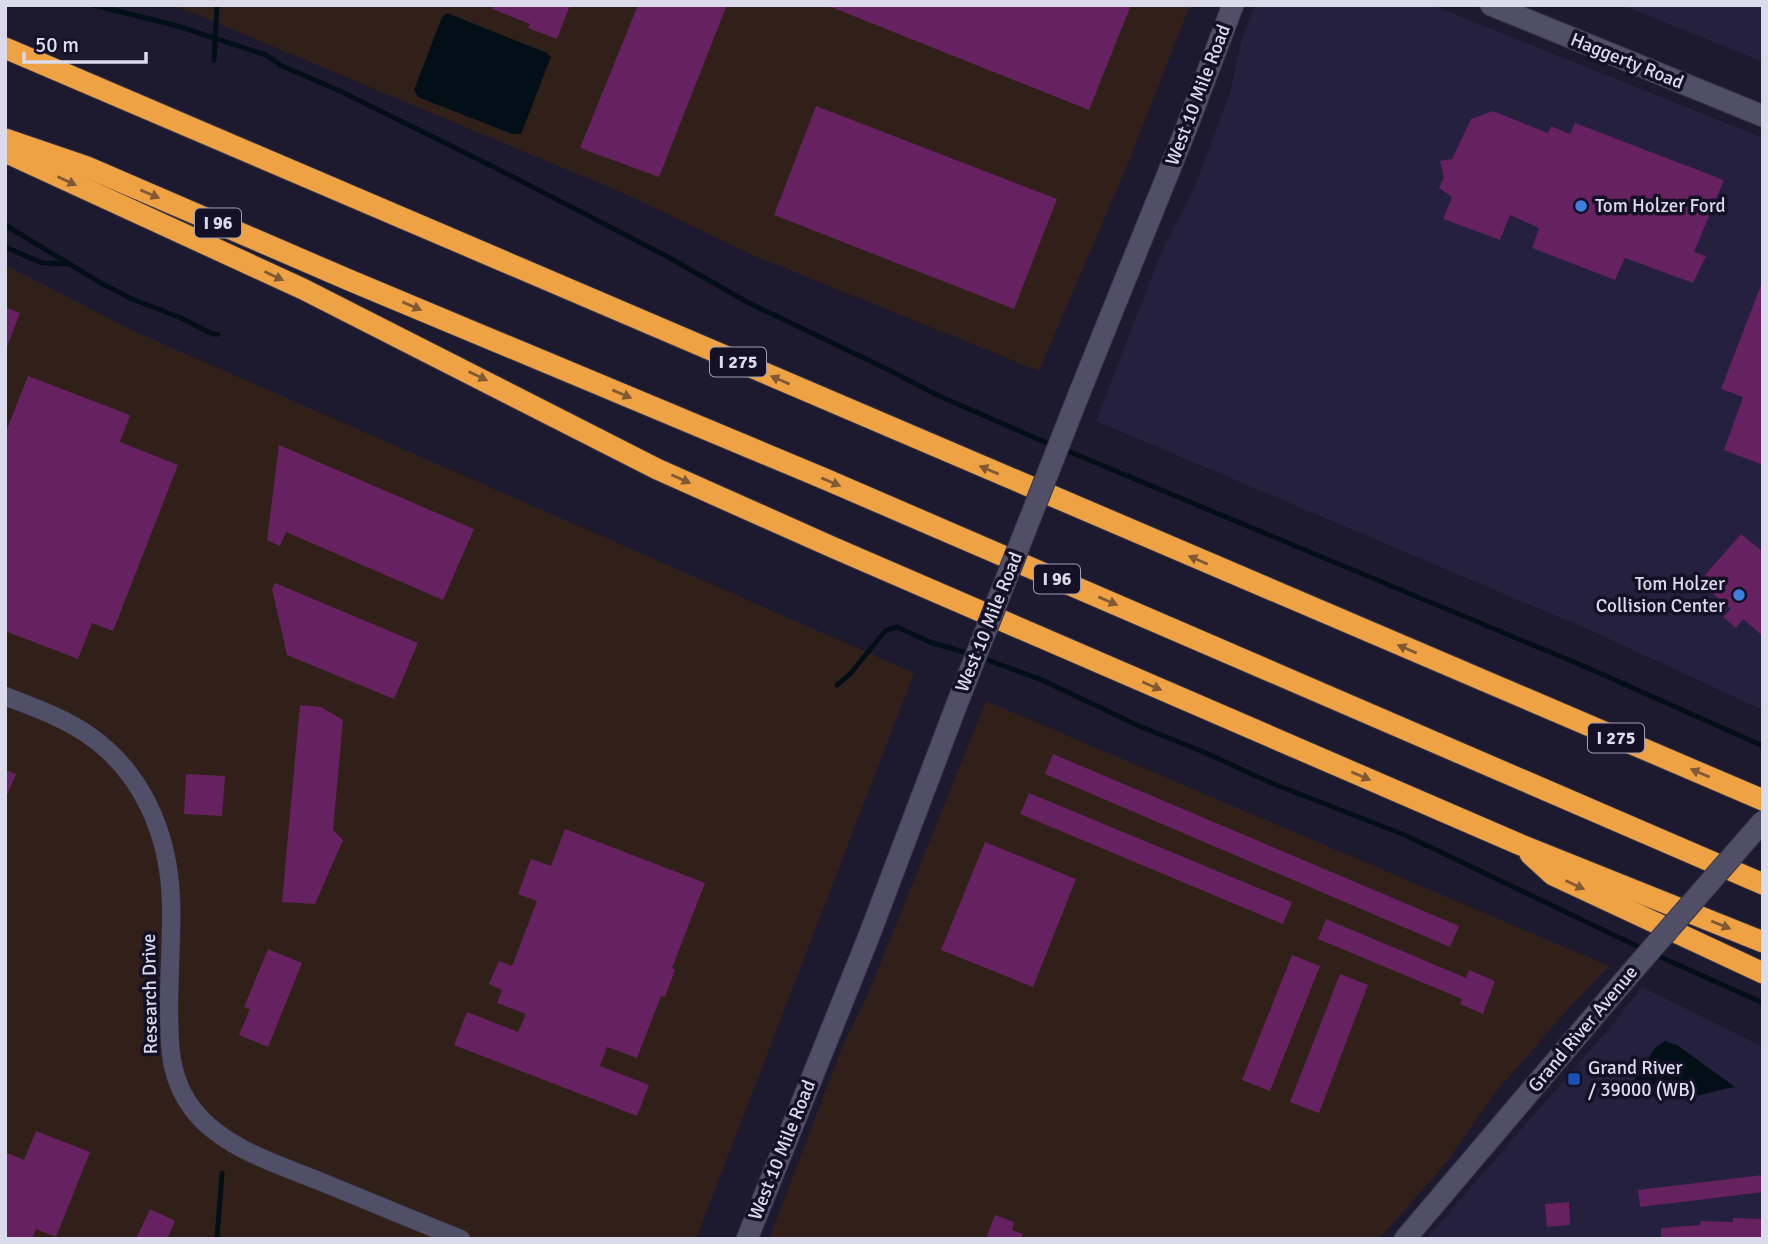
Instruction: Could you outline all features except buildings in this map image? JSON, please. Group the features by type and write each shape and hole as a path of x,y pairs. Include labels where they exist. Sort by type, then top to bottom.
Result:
{"highway":[{"name":"I 275","path":"5,48 1763,800"},
{"name":"I 96","path":"5,139 87,167 825,479 1763,884"},
{"path":"5,152 303,289 526,400 657,469 1521,845 1763,942"},
{"path":"1521,845 1553,875 1763,973"}],"main road":[{"name":"West 10 Mile Road","path":"747,1239 869,936 955,709 1233,5"},
{"name":"Haggerty Road","path":"1491,5 1763,116"},
{"name":"Grand River Avenue","path":"1405,1239 1763,821"}],"street":[{"name":"Research Drive","path":"5,696 39,709 88,734 124,767 147,800 164,845 171,902 170,1060 180,1088 196,1113 219,1134 270,1160 461,1239"}],"shaded area":[{"path":"174,5 1190,5 1127,166 1039,371 750,254 630,196"},
{"path":"1255,5 1432,5 1763,138 1763,710 1594,632 1096,421 1161,253 1195,186 1230,93 1242,38"},
{"path":"1622,5 1763,5 1763,62 1671,25"},
{"path":"447,13 547,53 551,57 521,134 512,134 418,97 414,90 442,17"},
{"path":"5,265 138,333 914,673 696,1239 5,1239"},
{"path":"986,701 1609,966 1493,1095 1447,1162 1379,1239 769,1239 843,1045 868,994"},
{"path":"1642,987 1763,1047 1763,1239 1426,1239 1612,1025"},
{"path":"1665,1041 1677,1045 1735,1087 1678,1099 1646,1093 1638,1098 1630,1087 1655,1048"}],"waterway":[{"path":"93,5 174,25 266,55 282,66 340,91 494,167 668,257 747,302 939,396 1054,446"},
{"path":"214,60 217,5"},
{"path":"5,225 132,299 179,317 212,334 218,334"},
{"path":"5,247 42,263 70,264"},
{"path":"1063,449 1588,668 1763,746"},
{"path":"837,685 850,674 886,630 897,627 930,642 973,655"},
{"path":"982,658 1042,680 1139,726 1271,783 1405,835 1645,950"},
{"path":"1654,954 1763,1003"},
{"path":"217,1239 222,1173"}],"place":[{"name":"Tom Holzer Ford","path":"1581,206"},
{"name":"Tom Holzer Collision Center","path":"1739,595"},
{"name":"Grand River / 39000 (WB)","path":"1574,1079"}]}
